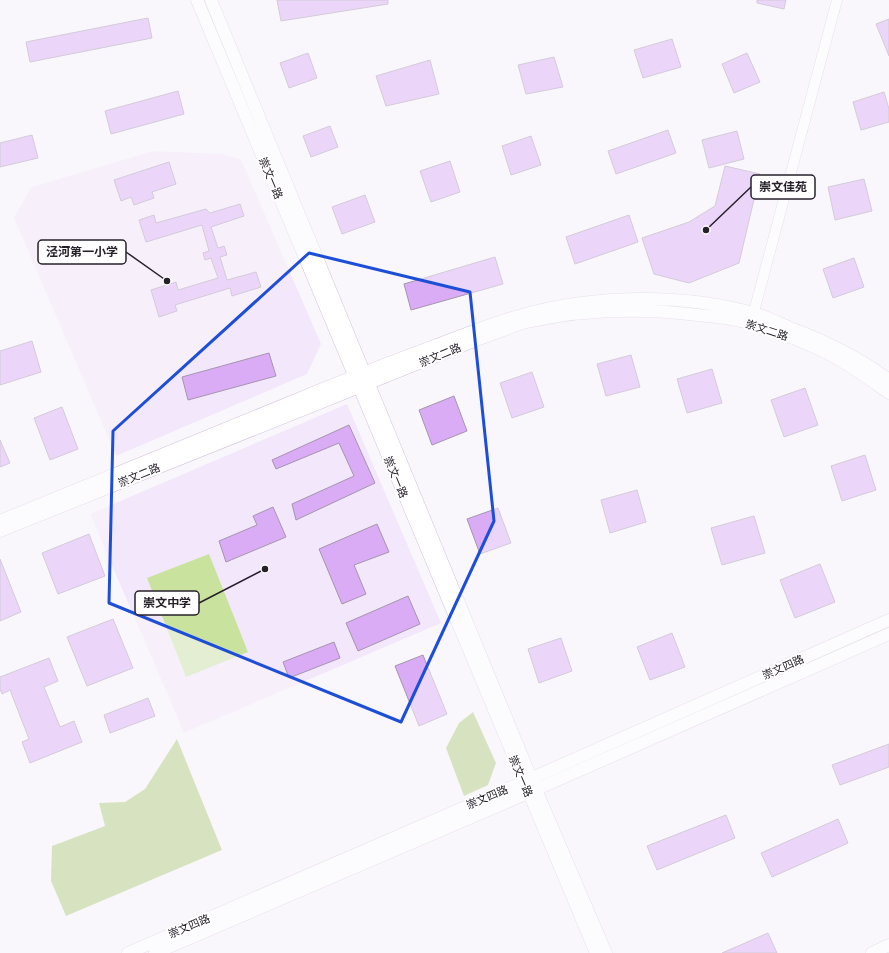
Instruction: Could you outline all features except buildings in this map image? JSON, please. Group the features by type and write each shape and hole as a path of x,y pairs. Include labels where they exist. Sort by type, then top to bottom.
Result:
{"street":[{"name":"崇文一路","path":"197,0 362,379"},
{"name":"崇文一路","path":"211,0 362,379 530,785 596,953"},
{"path":"752,318 837,0"},
{"name":"崇文二路","path":"0,521 362,379 526,323 576,313 628,309 676,312 719,317 752,318 819,339 847,353 881,373 889,380"},
{"name":"崇文二路","path":"752,318 826,353 859,372 889,393"},
{"name":"崇文二路","path":"0,531 362,379"},
{"name":"崇文四路","path":"155,953 530,785 889,620"},
{"name":"崇文四路","path":"128,953 889,634"},
{"name":"崇文一路","path":"530,785 606,953"},
{"path":"872,953 889,945"}],"highlighted area":[{"path":"309,253 470,292 494,521 401,722 109,603 113,431"}],"shaded area":[{"path":"153,151 222,154 241,159 321,344 307,374 116,456 14,218 31,187"},
{"path":"347,404 441,623 184,733 90,514"}],"green space":[{"path":"209,554 248,652 186,677 147,578"},
{"path":"473,712 496,763 488,785 464,796 446,748 459,723"},
{"path":"177,739 222,850 66,916 51,881 52,846 105,826 99,803 125,802 145,789"}],"place":[{"name":"崇文佳苑","path":"706,230"},
{"name":"泾河第一小学","path":"167,281"},
{"name":"崇文中学","path":"265,569"}]}
